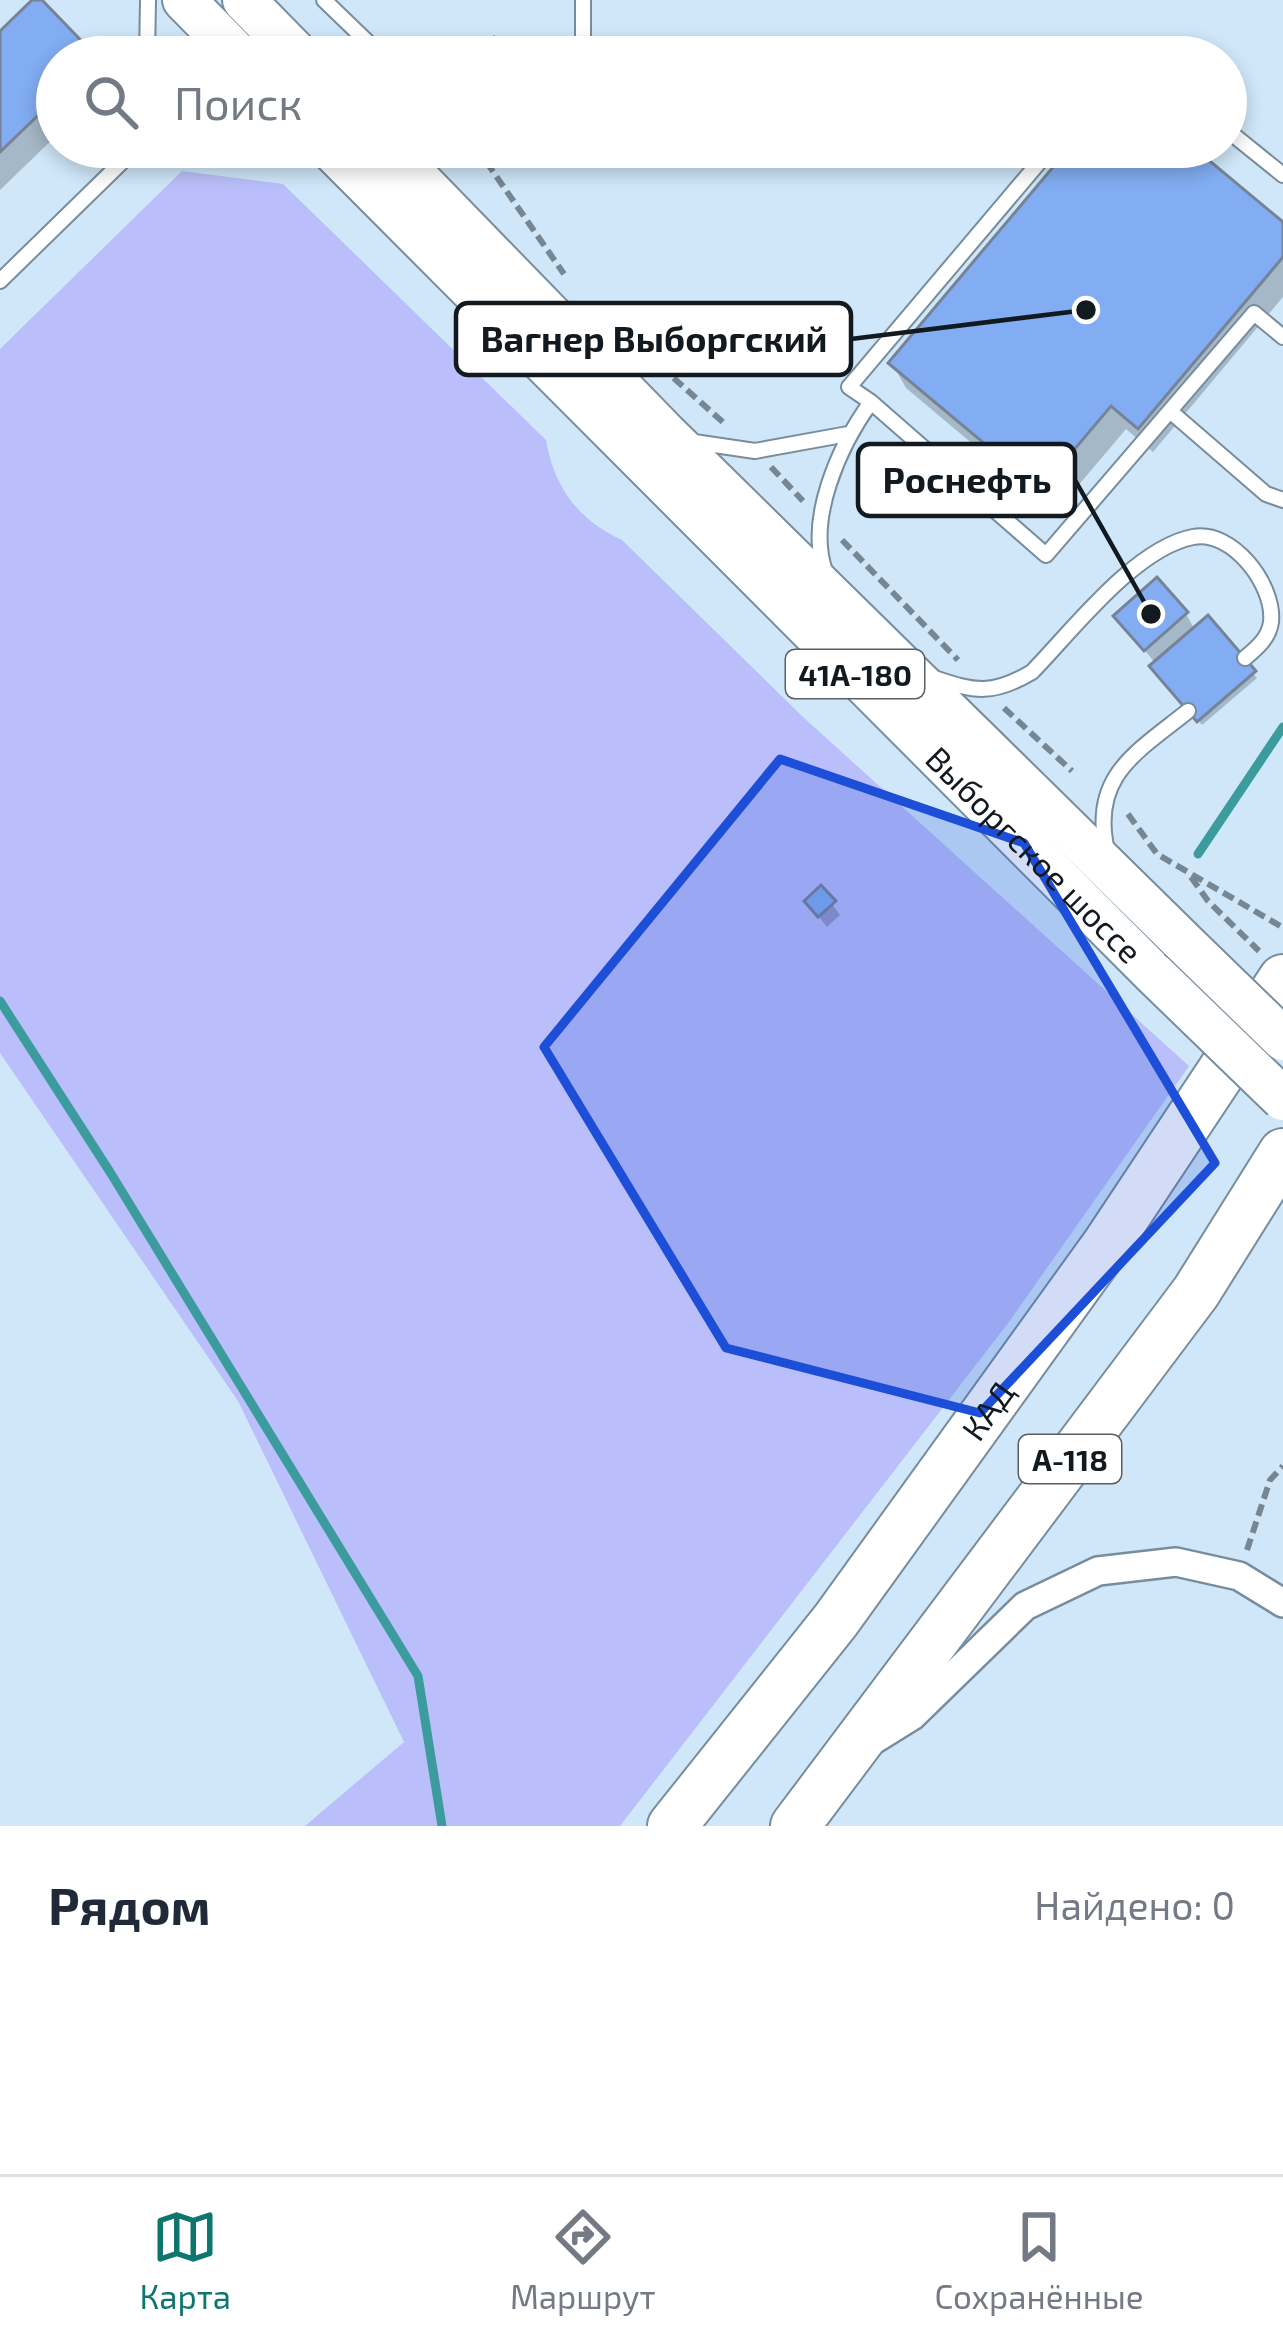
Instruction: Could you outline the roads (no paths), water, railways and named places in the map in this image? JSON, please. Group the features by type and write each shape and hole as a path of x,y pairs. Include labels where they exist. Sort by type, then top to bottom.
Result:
{"highway":[{"name":"КАД","path":"672,1826 850,1601 1107,1244 1276,969"},
{"name":"А-118","path":"795,1826 1196,1292 1283,1153"}],"main road":[{"path":"184,0 219,36"},
{"path":"244,0 279,36"},
{"name":"Выборгское шоссе","path":"350,168 1283,1099"},
{"name":"Выборгское шоссе","path":"408,168 665,433 1283,1039"}],"street":[{"path":"846,1757 912,1716 1025,1606 1098,1571 1177,1562 1239,1576 1283,1603"}],"lane":[{"path":"147,36 148,0"},
{"path":"583,0 583,36"},
{"path":"328,1 362,36"},
{"path":"1247,146 1283,175"},
{"path":"0,281 113,168"},
{"path":"1034,168 849,387 1046,555 1254,313 1283,338"},
{"path":"837,601 821,560 822,519 848,434 872,402"},
{"path":"1169,411 1266,494 1283,500"},
{"path":"665,433 706,446 755,451 848,434"},
{"path":"910,671 986,692 1012,684 1032,672 1137,566 1168,546 1196,536 1223,539 1252,568 1269,598 1271,625 1262,644 1245,658"},
{"path":"1119,878 1101,825 1110,784 1125,763 1188,711"}],"waterway":[{"path":"1198,854 1283,727"},
{"path":"0,1001 418,1676 442,1826"}],"place":[{"name":"Вагнер Выборгский","path":"1086,310"},
{"name":"Роснефть","path":"1151,614"}]}
